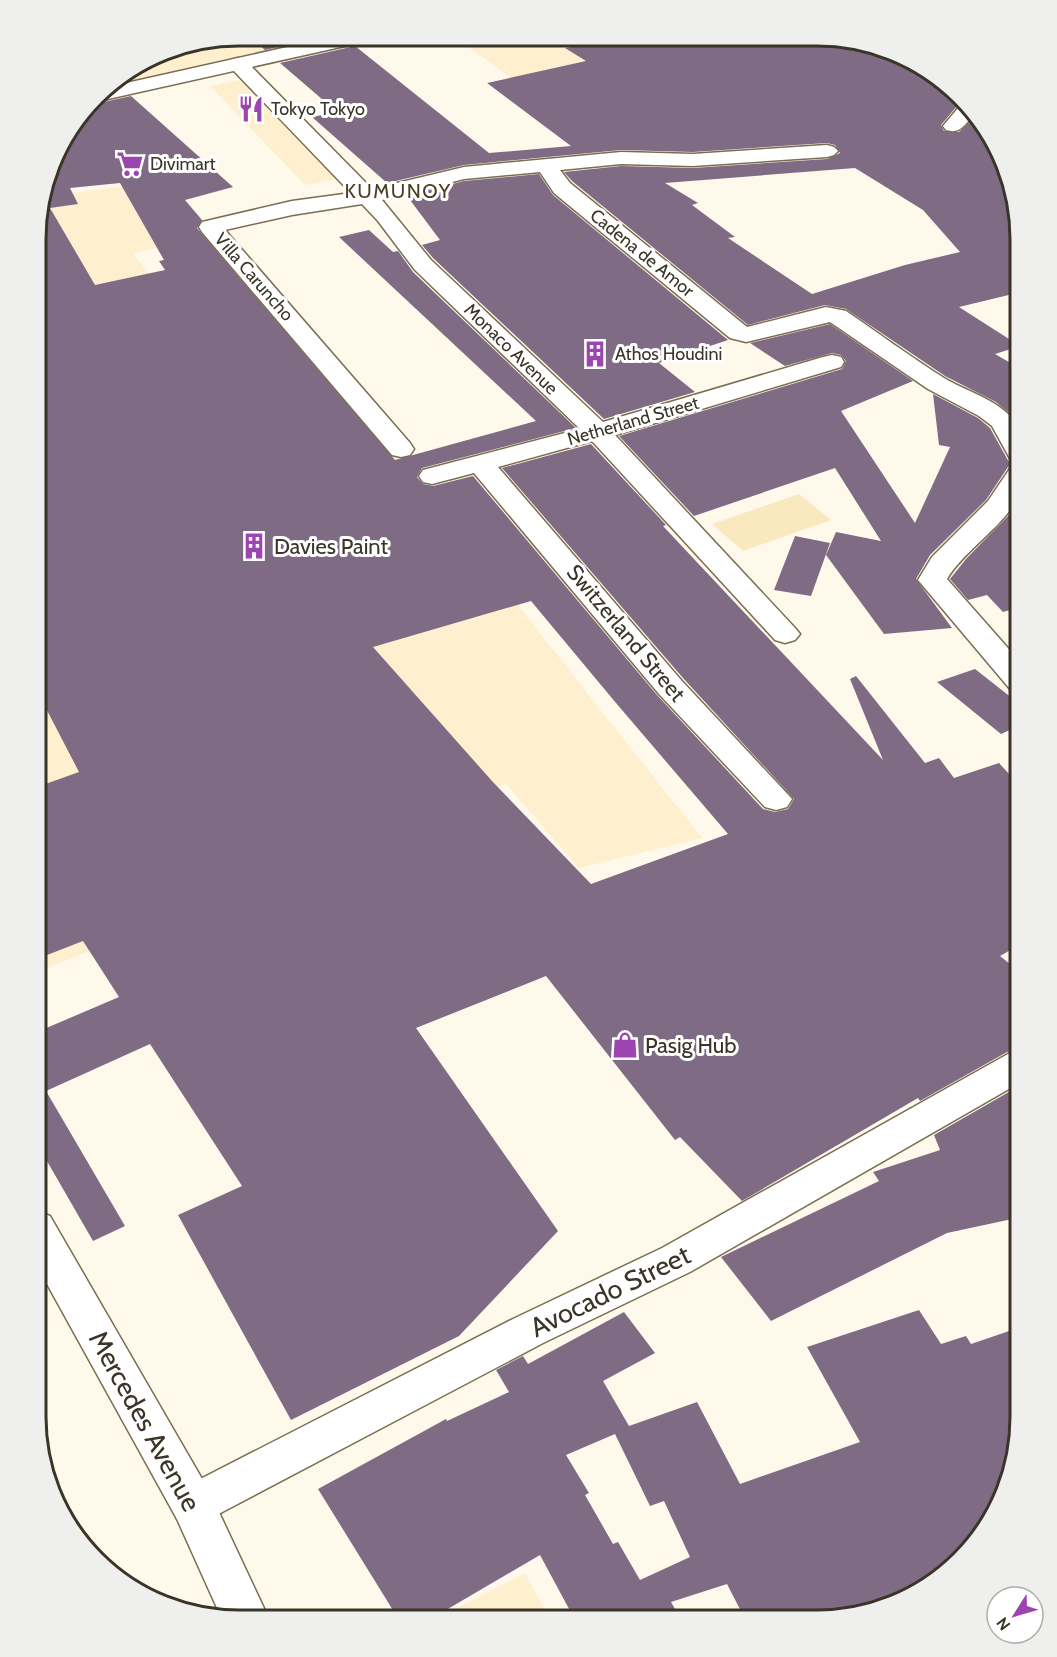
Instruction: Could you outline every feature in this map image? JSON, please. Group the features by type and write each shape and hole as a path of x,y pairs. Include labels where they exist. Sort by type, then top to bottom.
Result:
{"street":[{"path":"117,90 315,47"},
{"name":"Monaco Avenue","path":"238,64 386,216 423,265 598,432 784,634"},
{"path":"366,197 464,173 621,158 693,160 827,151"},
{"name":"Cadena de Amor","path":"546,165 562,188 744,335 821,315 837,316 947,390 988,411 1001,421 1010,434"},
{"name":"Villa Caruncho","path":"366,197 292,208 210,227 401,449"},
{"name":"Netherland Street","path":"432,476 598,432 832,362"},
{"name":"Switzerland Street","path":"480,463 670,687 776,799"},
{"path":"1010,512 942,563 932,580 1010,669"},
{"name":"Avocado Street","path":"193,1505 528,1331 675,1260 1010,1070"},
{"name":"Mercedes Avenue","path":"46,1245 193,1505 242,1610"}],"shaded area":[{"path":"738,46 630,67 607,146 467,47"},
{"path":"227,47 295,47 128,82 166,61 202,50"},
{"name":"Divimart","path":"239,80 337,179 305,185 210,86"},
{"path":"163,181 207,234 133,254 202,337 308,479 399,455 702,838 579,868 506,784 46,968 46,239 52,196"},
{"path":"799,494 831,520 743,551 712,524"},
{"path":"525,1573 545,1610 453,1610"}],"building":[{"path":"818,46 868,53 914,72 935,86 957,106 941,125 944,131 959,132 971,122 996,166 1007,202 1010,227 1010,295 959,307 1010,340 1010,349 995,354 1010,363 1010,414 996,402 945,376 846,309 825,305 748,325 572,181 564,172 621,166 693,168 827,159 840,153 835,145 827,143 693,152 621,150 464,165 387,183 312,117 337,112 280,63 356,47 489,153 571,146 487,83 586,61 565,48","holes":["855,168 923,210 960,252 905,265 812,294 728,238 735,237 692,205 698,203 665,183"]},
{"path":"262,47 278,47 265,50"},
{"path":"131,96 233,187 185,200 202,220 197,228 395,460 536,421 339,237 369,230 393,252 398,251 413,272 576,428 422,468 417,477 423,484 433,486 473,476 657,695 763,809 775,812 788,809 794,799 683,678 502,468 591,444 666,525 663,526 883,760 850,679 856,676 925,763 939,758 954,778 999,763 1010,775 1010,950 1000,956 1010,964 1010,1051 920,1101 918,1098 742,1201 680,1137 675,1140 546,976 416,1028 558,1231 459,1336 291,1420 178,1215 242,1186 150,1044 46,1091 46,1028 119,997 83,941 46,955 46,784 79,772 46,708 46,239 50,202 61,166 72,143 104,102","holes":["120,183 164,260 159,261 165,270 95,285 50,208 78,204 70,188","531,601 728,834 591,884 492,781 373,647"]},
{"path":"539,174 553,195 728,340 659,363 695,392 604,419 422,245 440,240 407,196 464,181"},
{"path":"830,324 913,381 841,411 915,523 950,447 939,445 933,394 978,418 990,428 1010,464 986,500 930,555 916,579 952,628 884,634 826,555 836,532 881,541 835,468 694,516 619,436 842,369 846,361 841,355 832,353 785,366 750,343"},
{"path":"1010,513 1010,610 1003,612 987,595 968,600 950,579"},
{"path":"795,536 830,543 811,596 774,590"},
{"path":"975,669 1010,696 1010,730 1001,734 937,682"},
{"path":"46,1091 125,1226 93,1241 46,1159"},
{"path":"1010,1091 1010,1219 947,1233 771,1321 721,1257 879,1181 873,1172 940,1150 934,1135"},
{"path":"919,1310 941,1344 966,1336 971,1344 1010,1331 1010,1430 1007,1455 1000,1480 985,1514 971,1535 935,1571 891,1596 855,1607 830,1610 740,1610 727,1584 671,1602 676,1610 570,1610 540,1555 446,1610 393,1610 318,1489 446,1419 447,1421 509,1392 496,1370 523,1356 528,1364 624,1312 655,1353 603,1381 629,1426 697,1402 740,1484 860,1442 807,1347","holes":["615,1434 650,1506 664,1501 690,1557 640,1580 618,1542 613,1544 585,1495 589,1493 566,1455"]}],"place":[{"name":"Tokyo Tokyo","path":"251,109"},
{"name":"Divimart","path":"130,164"},
{"name":"Athos Houdini","path":"595,354"},
{"name":"Davies Paint","path":"254,546"},
{"name":"Pasig Hub","path":"625,1045"}],"district":[{"name":"KUMUNOY","path":"398,191"}]}
